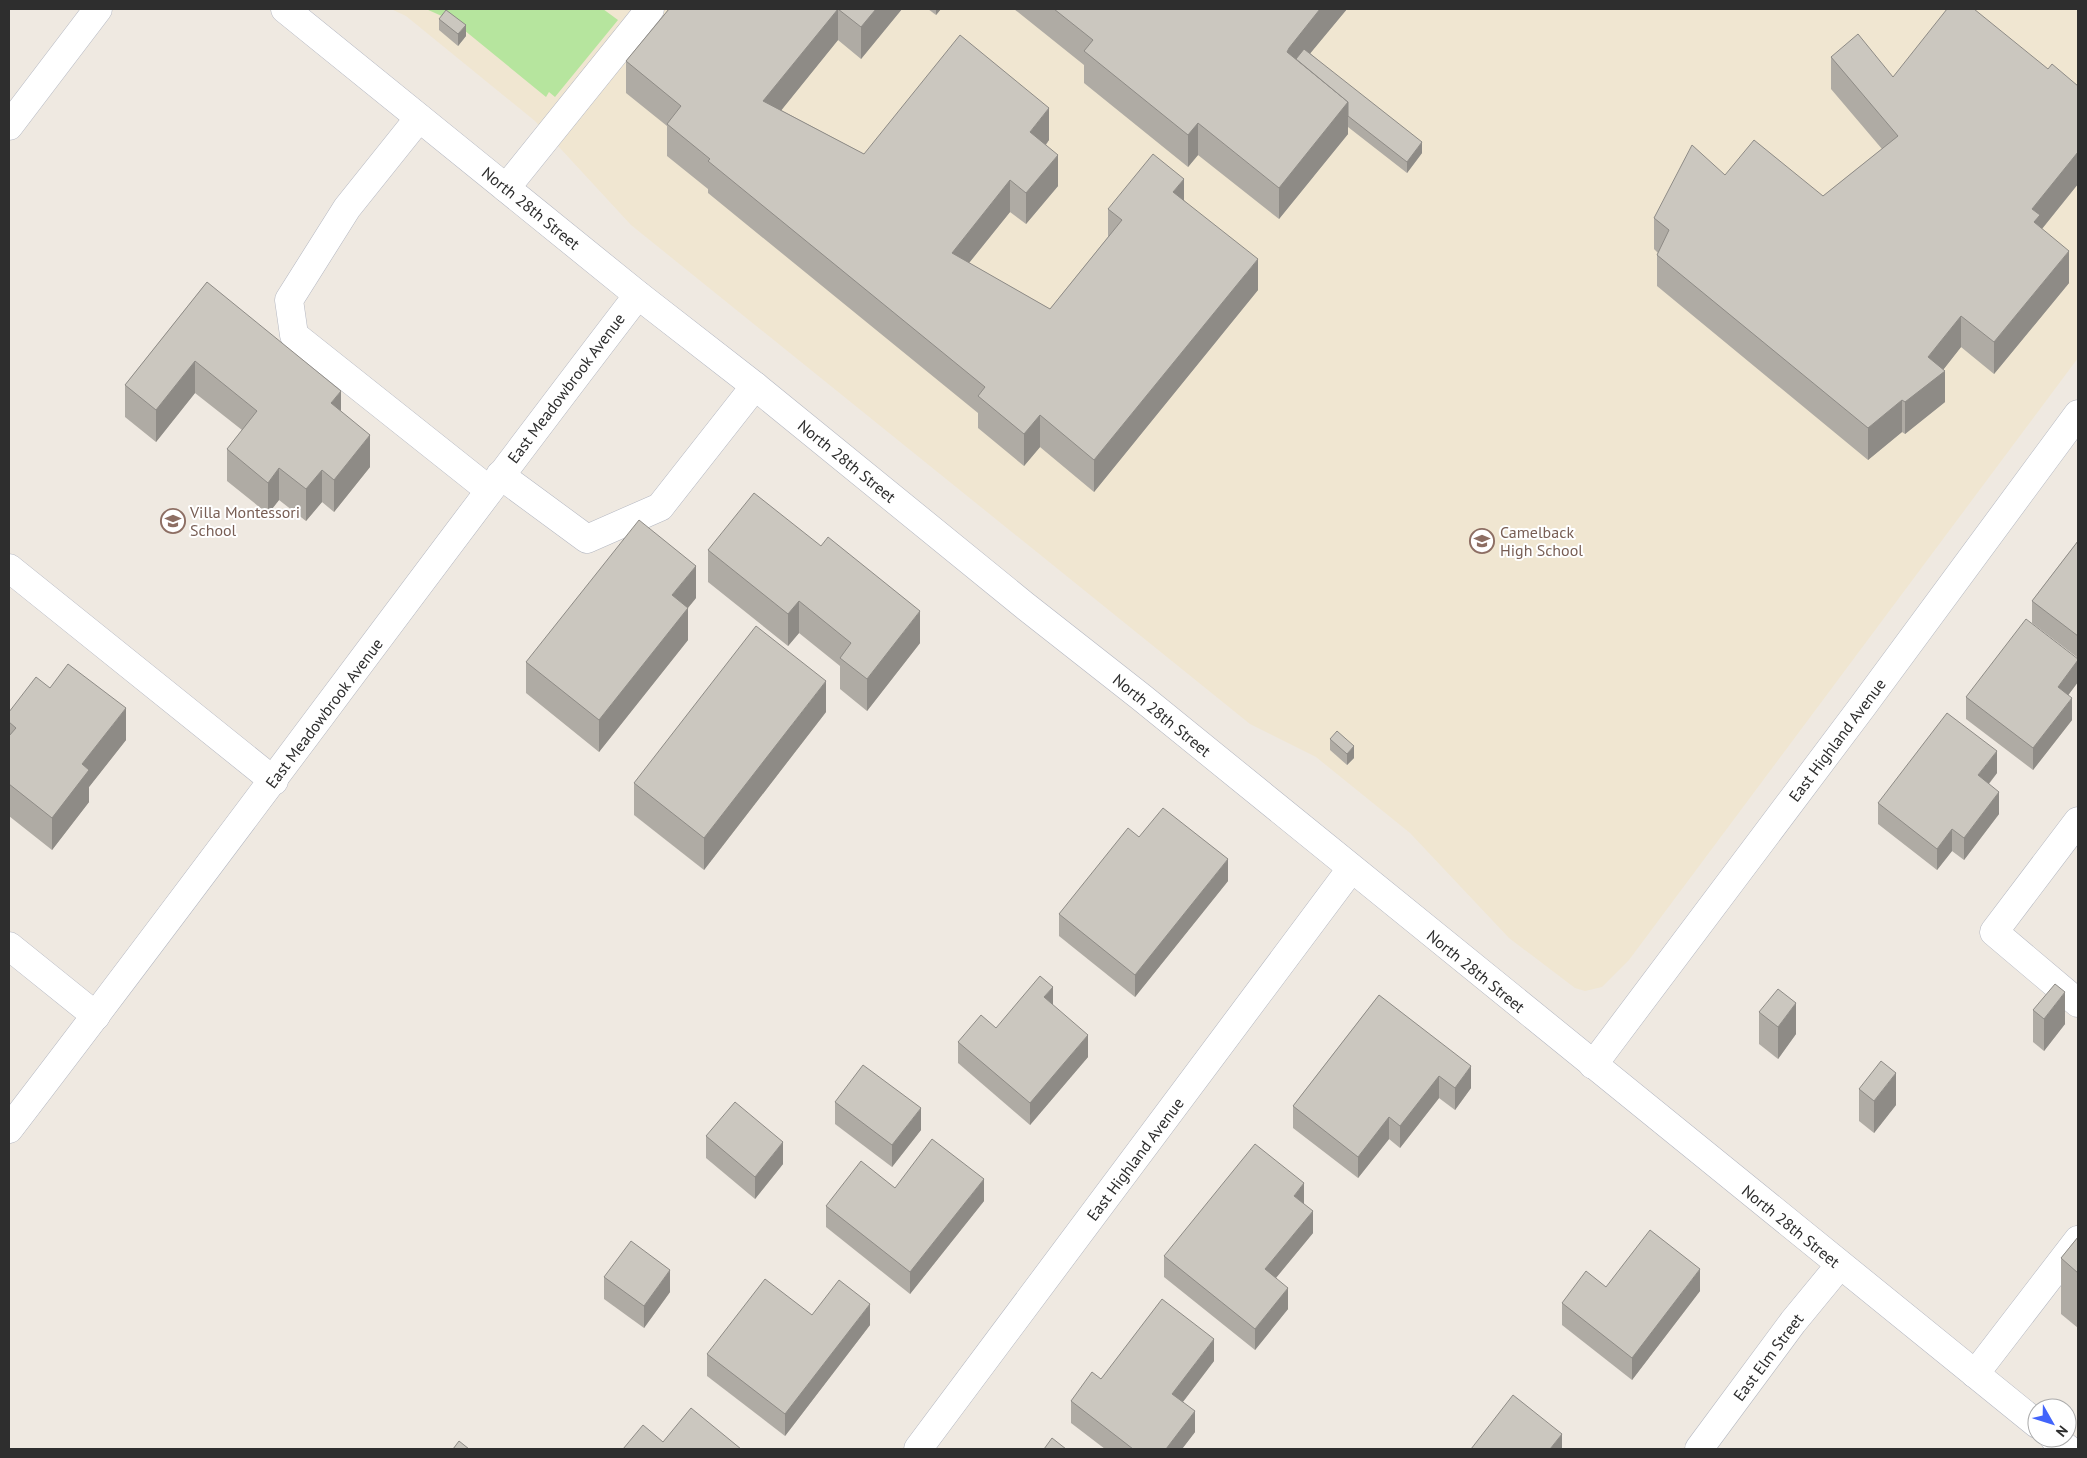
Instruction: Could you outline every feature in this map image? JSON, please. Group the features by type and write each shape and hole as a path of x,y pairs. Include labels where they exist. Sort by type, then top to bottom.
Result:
{"street":[{"path":"9,126 98,9"},
{"name":"North 28th Street","path":"286,9 638,295 755,386 2027,1416"},
{"path":"506,188 650,9"},
{"path":"419,118 347,208 289,300 294,335 494,482 587,539 660,507 755,386"},
{"name":"East Meadowbrook Avenue","path":"9,1130 274,781 494,482 638,295"},
{"name":"East Highland Avenue","path":"1593,1065 1868,699 2078,414"},
{"path":"9,568 274,781"},
{"path":"2078,821 1994,932 2078,1003"},
{"name":"East Highland Avenue","path":"918,1449 1351,869"},
{"path":"9,946 96,1016"},
{"path":"1975,1374 2078,1240"},
{"name":"East Elm Street","path":"1699,1449 1793,1322 1840,1266"}],"shaded area":[{"name":"Camelback High School","path":"391,9 2078,9 2078,358 1629,960 1602,987 1585,991 1575,988 1509,938 1410,833 1316,757 1250,724 631,225 535,121 406,16"}],"green space":[{"path":"426,9 603,9 618,20 555,97 549,92 546,97 453,21"}],"building":[{"path":"669,9 838,9 763,101 864,154 960,35 1049,108 1030,132 1058,155 1026,193 1010,180 952,253 1050,309 1122,220 1108,209 1153,154 1184,179 1173,192 1258,259 1094,460 1040,415 1024,434 978,396 985,387 708,161 710,159 667,124 681,106 626,61"},
{"path":"838,9 876,9 861,27"},
{"path":"1054,9 1320,9 1287,52 1348,102 1279,188 1198,123 1188,135 1084,51 1093,40"},
{"path":"1947,9 1974,9 2048,69 2052,64 2078,86 2078,152 2032,209 2040,215 2034,222 2069,251 1994,342 1961,316 1928,357 1945,371 1905,402 1902,400 1868,428 1657,255 1669,230 1654,218 1692,145 1725,175 1754,140 1823,196 1898,136 1831,57 1858,34 1893,77"},
{"path":"446,10 466,25 458,34 439,19"},
{"path":"1304,49 1422,142 1407,162 1348,116 1348,102 1296,59"},
{"path":"207,282 341,391 331,403 370,435 334,480 322,470 306,489 279,468 268,483 227,449 257,411 195,361 156,410 125,385"},
{"path":"754,493 821,546 828,537 920,611 867,679 840,658 851,643 799,601 788,614 708,550"},
{"path":"639,520 696,566 672,595 688,608 599,720 526,662"},
{"path":"2078,541 2078,636 2032,601"},
{"path":"2026,619 2078,659 2058,687 2072,698 2033,748 1966,697"},
{"path":"756,626 826,681 704,838 634,783"},
{"path":"68,664 126,708 82,764 89,770 52,818 9,784 9,736 16,728 9,722 9,712 36,677 50,688"},
{"path":"1947,713 1997,751 1978,775 1999,792 1964,838 1952,829 1937,849 1878,803"},
{"path":"1337,731 1354,746 1347,754 1330,739"},
{"path":"1163,808 1228,859 1135,975 1059,914 1128,828 1139,837"},
{"path":"1040,976 1053,987 1044,997 1088,1035 1030,1103 958,1042 981,1015 996,1028"},
{"path":"2055,984 2065,992 2044,1019 2033,1010"},
{"path":"1778,989 1796,1003 1778,1027 1759,1012"},
{"path":"1379,995 1471,1066 1455,1088 1439,1076 1400,1126 1389,1117 1358,1157 1293,1106"},
{"path":"1881,1061 1896,1073 1874,1101 1859,1089"},
{"path":"863,1065 921,1108 892,1145 835,1102"},
{"path":"735,1102 783,1142 755,1177 706,1136"},
{"path":"932,1139 984,1179 910,1272 826,1206 861,1161 895,1188"},
{"path":"1255,1144 1304,1183 1294,1196 1313,1211 1265,1269 1288,1288 1255,1329 1164,1256"},
{"path":"1650,1230 1700,1269 1632,1358 1562,1303 1586,1271 1606,1287"},
{"path":"2078,1237 2078,1273 2061,1258"},
{"path":"631,1241 670,1270 644,1306 604,1277"},
{"path":"765,1279 812,1315 839,1280 870,1304 785,1414 707,1354"},
{"path":"1162,1299 1214,1339 1172,1394 1195,1411 1166,1449 1133,1449 1071,1401 1092,1372 1101,1379"},
{"path":"1513,1395 1562,1434 1550,1449 1471,1449"},
{"path":"691,1408 741,1449 623,1449 643,1425 663,1442"},
{"path":"1052,1438 1066,1449 1044,1449"},
{"path":"459,1441 469,1449 453,1449"}],"place":[{"name":"Villa Montessori School","path":"173,521"},
{"name":"Camelback High School","path":"1482,541"}]}
